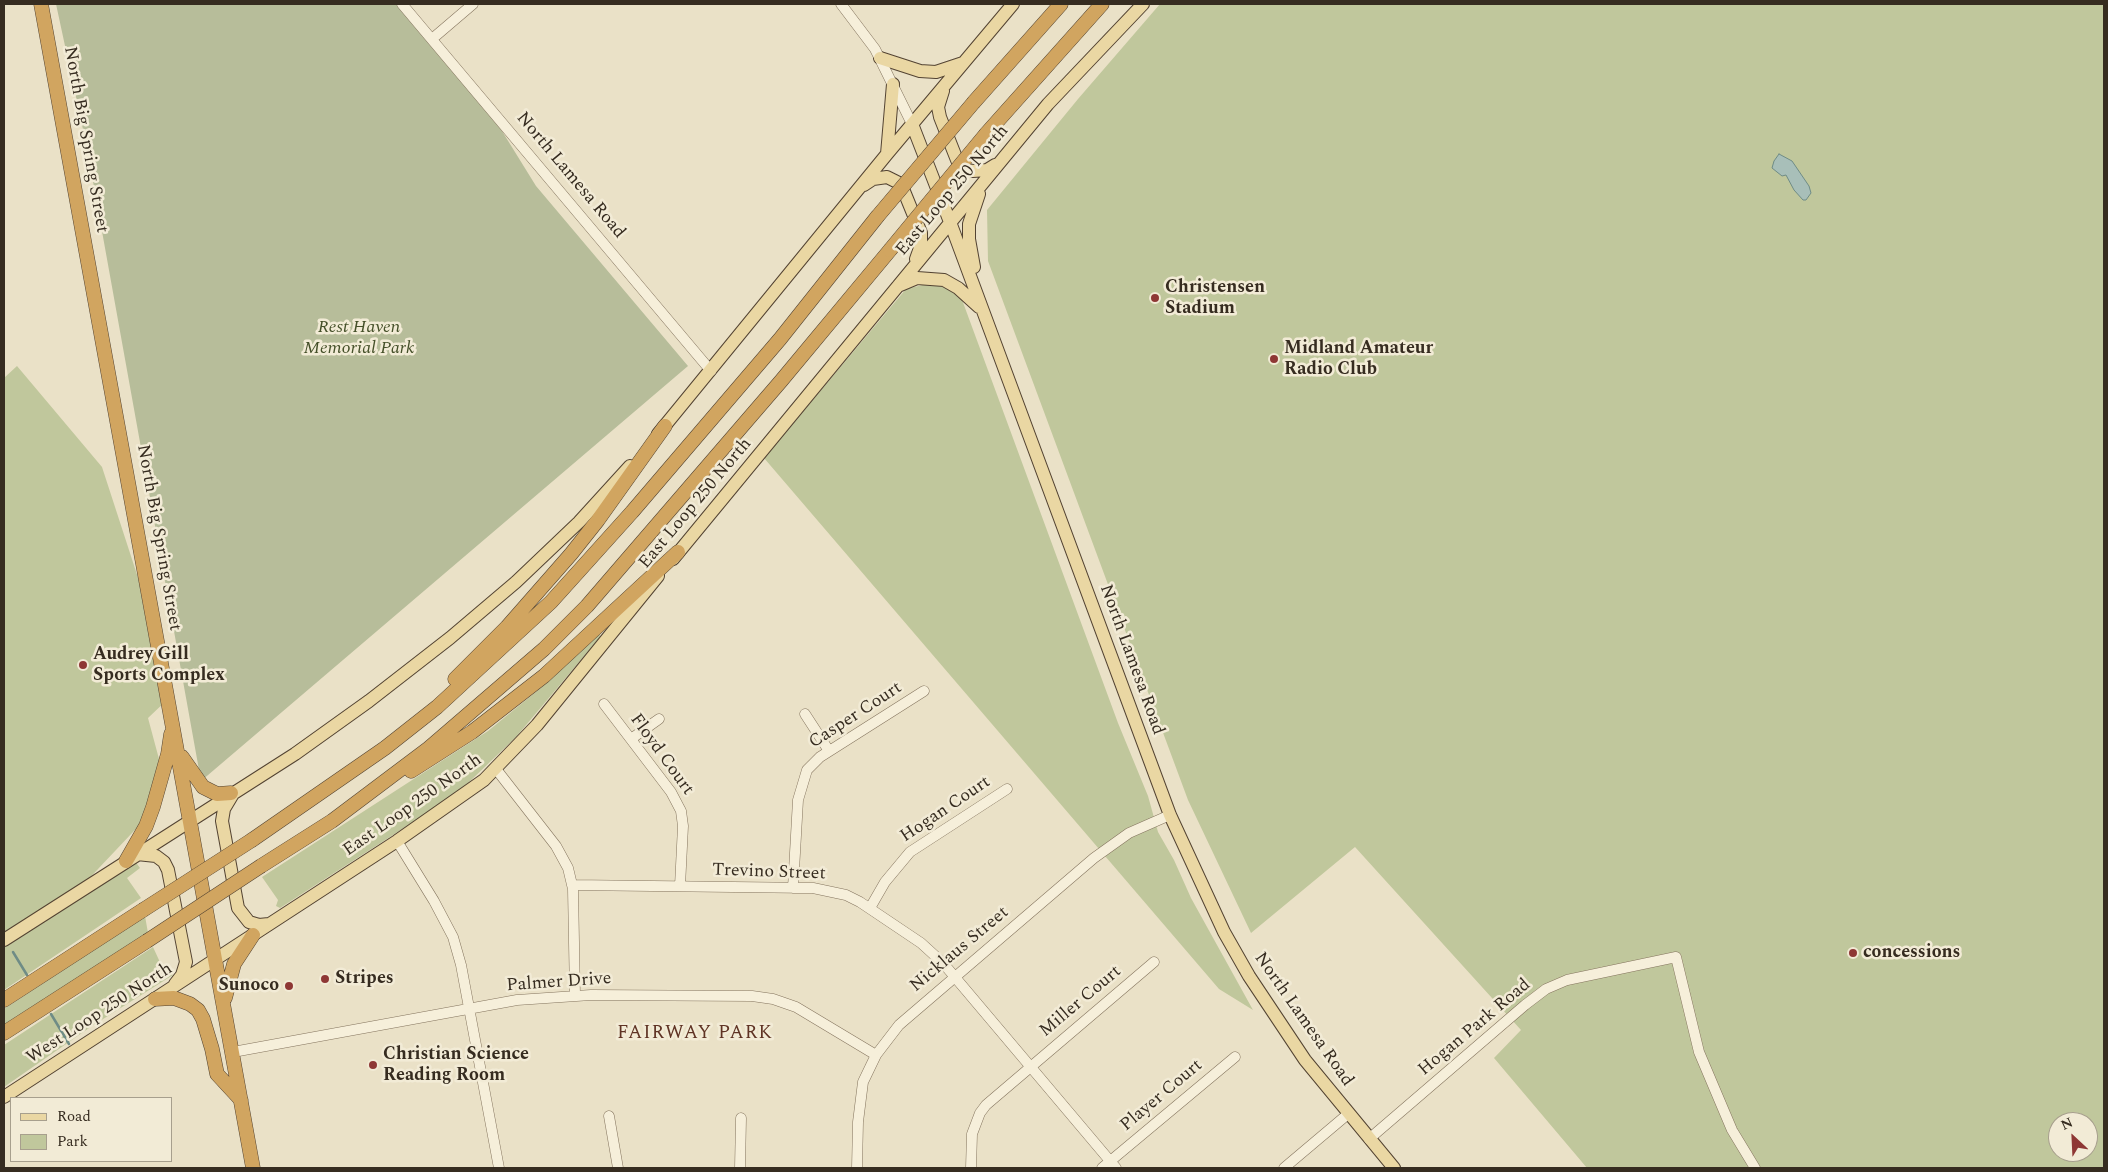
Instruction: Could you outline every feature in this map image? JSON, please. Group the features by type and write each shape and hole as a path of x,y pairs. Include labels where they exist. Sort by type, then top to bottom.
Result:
{"highway":[{"name":"North Big Spring Street","path":"41,4 253,1168"},
{"path":"4,1000 252,840 385,748 437,707 551,602 632,512 780,339 877,217 974,102 1061,4"},
{"path":"332,821 454,728 544,649 581,612 781,381 986,134 1102,4"},
{"path":"330,786 434,699 507,627 598,520 665,426"},
{"path":"4,1032 446,749 513,701 574,650 678,552"},
{"path":"132,858 153,807 168,754 172,724"},
{"path":"176,745 192,774 203,787 216,794 234,792"},
{"path":"224,1007 226,991 234,964 253,935"},
{"path":"155,999 174,998 190,1004 198,1010 203,1019 212,1049 217,1074 241,1100"}],"main road":[{"path":"4,940 344,719 488,606 579,522 665,426 887,154 1013,4"},
{"name":"East Loop 250 North","path":"215,959 448,808 496,769 533,730 896,287 1064,86 1143,4"},
{"path":"880,58 928,72 936,72 963,63"},
{"path":"952,76 944,87 938,107 942,125 957,160 966,170 981,172 997,163 1012,148"},
{"path":"887,154 893,84"},
{"name":"North Lamesa Road","path":"912,124 1170,815 1224,932 1249,976 1305,1060 1394,1168"},
{"path":"983,310 971,256 969,224 973,208 990,174"},
{"path":"861,187 873,179 881,177 887,177 901,184 921,233 921,245 918,254 896,287"},
{"path":"896,287 917,278 944,280 958,288 983,310"},
{"path":"234,792 226,804 222,821 238,908 249,922 259,925 269,924"},
{"path":"132,858 156,856 164,862 168,870 186,962 182,974 172,988"},
{"name":"West Loop 250 North","path":"4,1097 215,959"}],"street":[{"name":"North Lamesa Road","path":"402,4 711,371"},
{"path":"432,39 473,4"},
{"path":"841,4 860,26 880,58 912,124"},
{"name":"Casper Court","path":"794,888 799,792 807,770 828,751 924,691"},
{"name":"Floyd Court","path":"604,704 672,792 681,812 683,826 680,886"},
{"path":"805,714 828,751"},
{"path":"631,739 659,719"},
{"path":"496,769 558,850 568,868 572,885 575,996"},
{"name":"Hogan Court","path":"870,908 885,882 910,852 1007,789"},
{"name":"Nicklaus Street","path":"857,1168 859,1100 863,1082 876,1055 899,1025 1094,858 1129,833 1170,815"},
{"path":"397,842 434,900 452,937 461,965 498,1168"},
{"name":"Trevino Street","path":"572,885 794,888 831,891 846,895 870,908 921,943 955,977 1113,1165"},
{"name":"Hogan Park Road","path":"1369,1139 1546,989 1567,980 1676,957 1699,1052 1732,1130 1755,1168"},
{"name":"Miller Court","path":"971,1168 972,1134 980,1113 993,1098 1154,962"},
{"name":"Palmer Drive","path":"233,1052 517,1000 575,996 752,996 772,999 796,1006 876,1055"},
{"name":"Player Court","path":"1102,1168 1113,1165 1235,1057"},
{"path":"1284,1168 1348,1114"},
{"path":"608,1116 618,1168"},
{"path":"740,1168 741,1118"}],"green space":[{"name":"Rest Haven Memorial Park","path":"56,4 398,4 497,123 536,186 688,366 201,781 87,148"},
{"path":"1160,4 2104,4 2104,1168 1587,1168 1494,1058 1521,1030 1355,847 1251,933 1188,800 988,261 987,210 1078,99"},
{"path":"931,283 945,285 961,297 1118,723 1148,796 1158,832 1174,860 1191,898 1253,1010 1219,989 764,458 906,289"},
{"name":"Audrey Gill Sports Complex","path":"17,366 102,467 155,630 168,699 148,718 159,759 150,814 81,887 4,933 4,378"},
{"path":"598,634 601,636 516,737 467,784 444,802 280,908 276,906 278,900 262,877 488,731 548,682"},
{"path":"135,861 140,868 127,878 141,898 4,990 4,947"},
{"path":"145,916 148,933 4,1025 4,1009"},
{"path":"153,947 164,971 173,975 92,1026 4,1087 4,1045"}],"water":[{"path":"1779,154 1792,161 1809,186 1811,193 1806,200 1803,200 1794,190 1786,175 1782,176 1772,168"}],"waterway":[{"path":"13,952 27,975"},
{"path":"51,1014 69,1044"}],"place":[{"name":"Christensen Stadium","path":"1155,298"},
{"name":"Midland Amateur Radio Club","path":"1274,359"},
{"name":"Audrey Gill Sports Complex","path":"83,665"},
{"name":"concessions","path":"1853,953"},
{"name":"Stripes","path":"325,979"},
{"name":"Sunoco","path":"289,986"},
{"name":"Christian Science Reading Room","path":"373,1065"}],"district":[{"name":"FAIRWAY PARK","path":"695,1034"}]}
